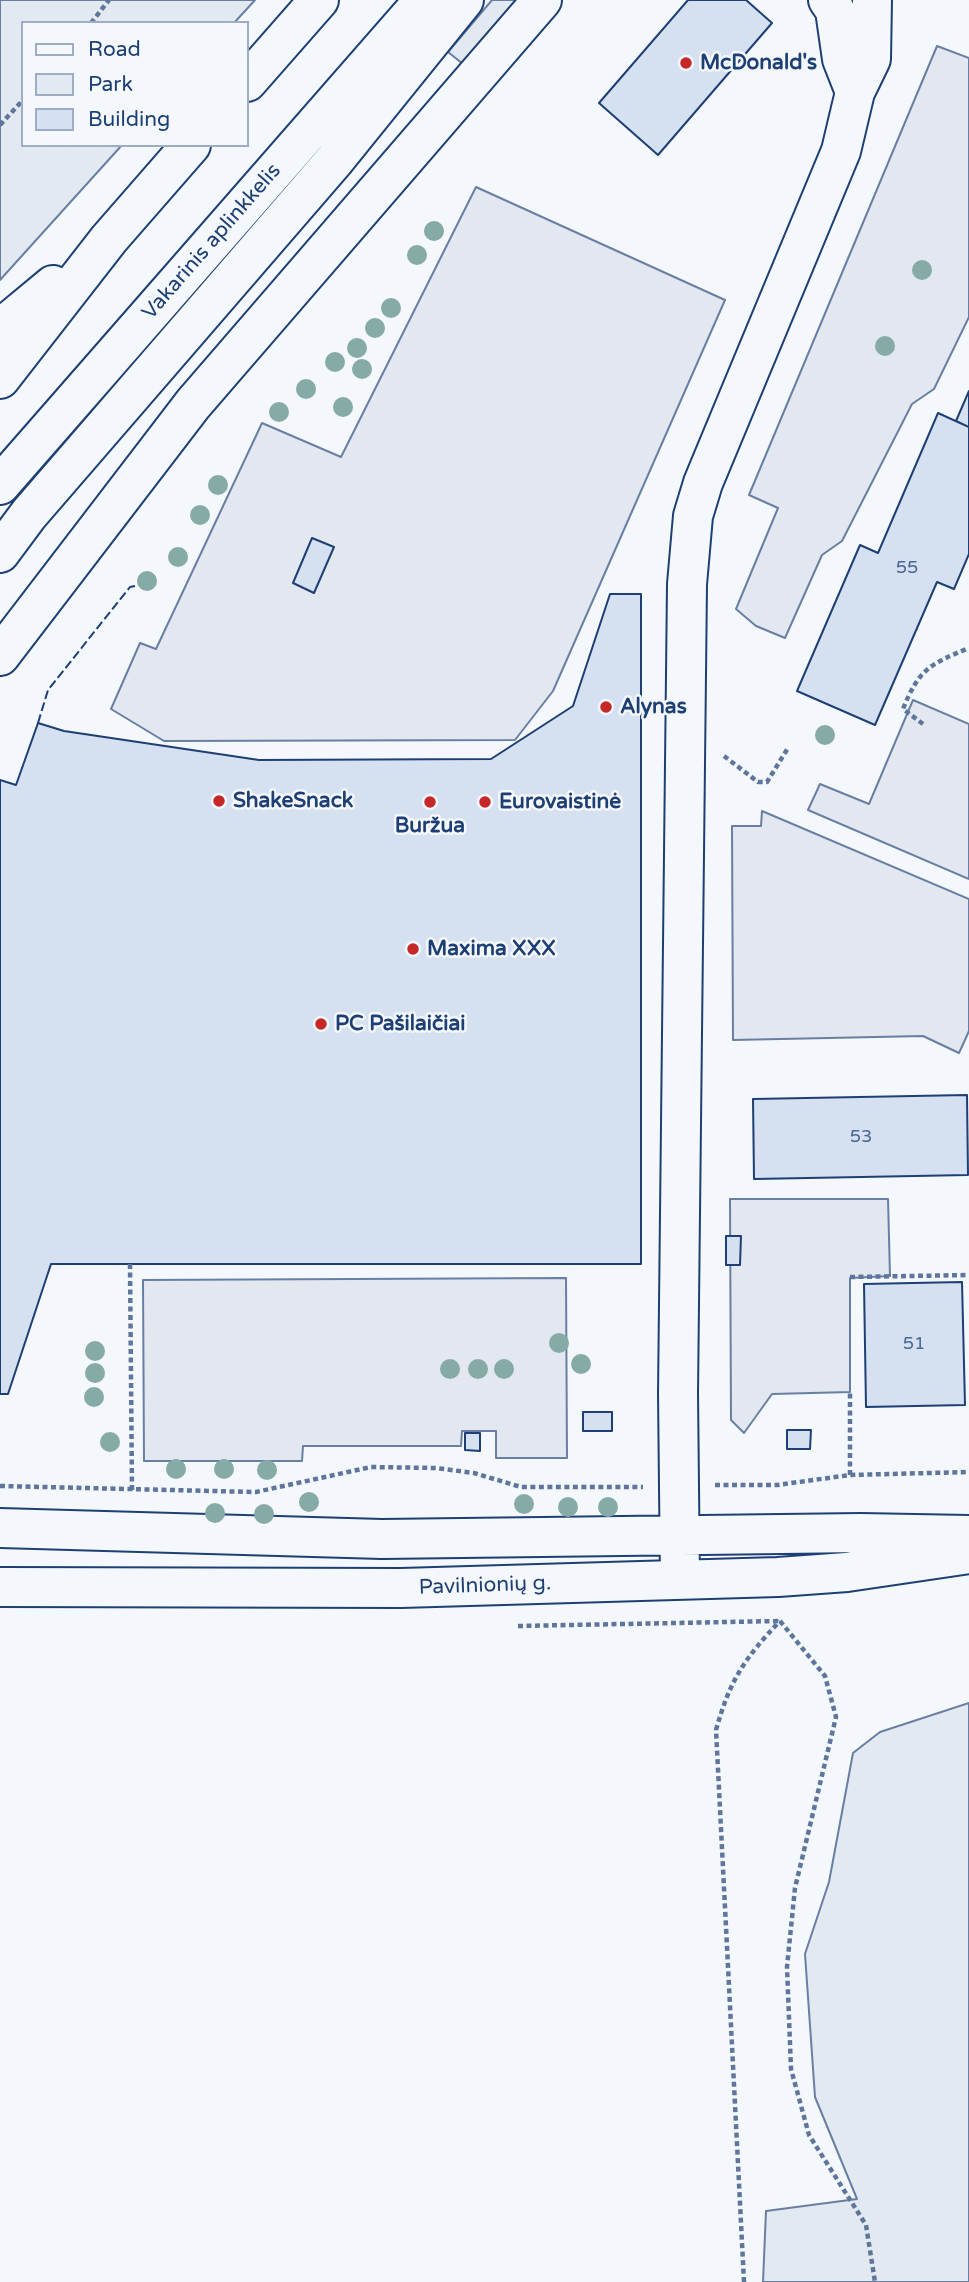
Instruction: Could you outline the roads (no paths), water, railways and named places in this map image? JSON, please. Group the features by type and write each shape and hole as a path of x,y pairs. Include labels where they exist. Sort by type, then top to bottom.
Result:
{"main road":[{"path":"248,81 319,0"},
{"name":"Vakarinis aplinkkelis","path":"0,485 424,0"},
{"path":"0,553 29,514 334,161 464,0"},
{"path":"0,656 193,404 542,0"},
{"path":"828,0 835,10 842,59 855,92"},
{"path":"680,1580 678,1485 687,584 693,516 703,482 841,151 855,92 871,59 872,0"},
{"path":"0,379 109,239 189,147"},
{"path":"0,329 109,239"},
{"path":"0,1528 395,1539 861,1533 969,1535"},
{"name":"Pavilnionių g.","path":"0,1587 401,1588 680,1580 847,1572 969,1554"}],"place":[{"name":"McDonald's","path":"686,63"},
{"name":"Alynas","path":"606,707"},
{"name":"ShakeSnack","path":"219,801"},
{"name":"Buržua","path":"430,802"},
{"name":"Eurovaistinė","path":"485,802"},
{"name":"Maxima XXX","path":"413,949"},
{"name":"PC Pašilaičiai","path":"321,1024"}]}
